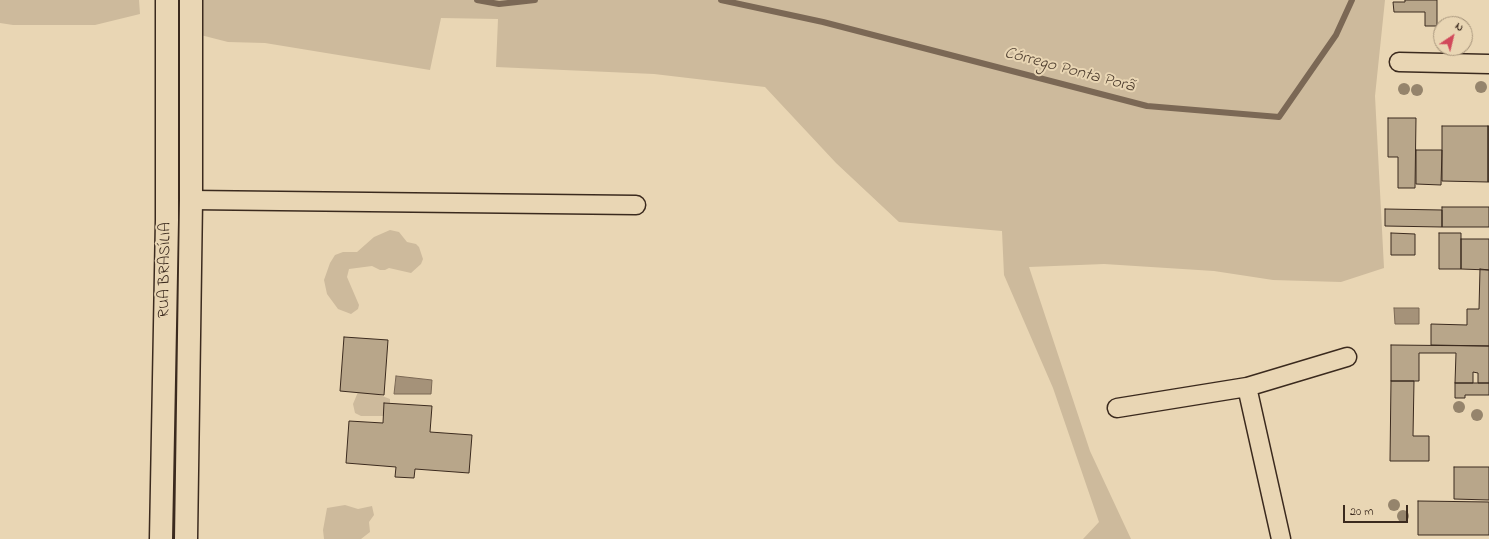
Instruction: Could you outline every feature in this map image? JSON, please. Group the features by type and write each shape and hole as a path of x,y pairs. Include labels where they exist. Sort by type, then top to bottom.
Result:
{"main road":[{"name":"RUA BRASÍLIA","path":"161,539 167,212 167,0"},
{"name":"RUA BRASÍLIA","path":"186,539 191,200 191,0"}],"street":[{"path":"1400,62 1489,64"},
{"path":"191,200 636,205"},
{"path":"1117,408 1247,387 1348,357"},
{"path":"1247,387 1281,539"}],"shaded area":[{"path":"0,0 139,0 140,14 95,25 13,25 0,23"},
{"path":"187,0 1385,0 1375,96 1384,268 1341,282 1273,280 1214,271 1104,264 1029,267 1090,451 1131,539 1083,539 1099,522 1053,388 1004,275 1002,231 899,222 836,163 765,87 654,74 496,67 498,19 441,18 430,70 265,43 228,42 181,30"},
{"path":"390,230 399,232 407,242 416,244 419,247 423,259 421,264 411,273 389,268 380,270 372,266 349,269 347,277 359,305 358,309 351,314 338,309 327,294 324,280 330,263 335,255 343,252 357,252 374,237"},
{"path":"1394,308 1419,308 1419,324 1395,324"},
{"path":"396,376 432,380 431,394 394,394"},
{"path":"358,392 372,392 390,399 390,408 386,416 361,416 355,413 353,404"},
{"path":"345,505 358,509 372,506 374,515 369,522 370,532 361,539 324,539 323,530 327,508"}],"building":[{"path":"1405,0 1437,0 1437,16 1433,16 1433,26 1425,26 1425,12 1394,12 1393,2 1405,2"},
{"path":"1388,118 1416,118 1415,188 1398,188 1398,157 1388,157"},
{"path":"1442,126 1488,126 1488,182 1442,181"},
{"path":"1489,126 1489,182 1488,182"},
{"path":"1416,150 1442,150 1441,185 1416,184"},
{"path":"1442,207 1489,207 1489,227 1442,227"},
{"path":"1385,209 1442,210 1442,227 1385,226"},
{"path":"1391,233 1415,234 1415,255 1391,255"},
{"path":"1439,233 1461,233 1461,269 1439,269"},
{"path":"1461,239 1489,239 1489,270 1461,269"},
{"path":"1480,269 1489,270 1489,346 1431,345 1431,324 1467,325 1467,309 1479,309"},
{"path":"344,337 388,340 384,395 340,391"},
{"path":"1391,345 1489,346 1489,383 1478,383 1478,373 1473,372 1473,383 1455,383 1456,353 1419,353 1419,381 1391,381"},
{"path":"1391,381 1414,381 1413,436 1429,436 1429,461 1390,461"},
{"path":"1455,383 1489,383 1489,395 1465,395 1465,398 1455,398"},
{"path":"384,403 432,406 430,432 472,435 469,473 415,469 414,478 395,477 396,467 346,463 349,421 383,423"},
{"path":"1454,467 1489,467 1489,500 1454,499"},
{"path":"1418,501 1489,502 1489,535 1418,535"}],"waterway":[{"name":"Córrego Ponta Porã","path":"477,0 499,4 535,0"},
{"name":"Córrego Ponta Porã","path":"721,0 823,22 1147,106 1279,117 1336,35 1352,0"}]}
